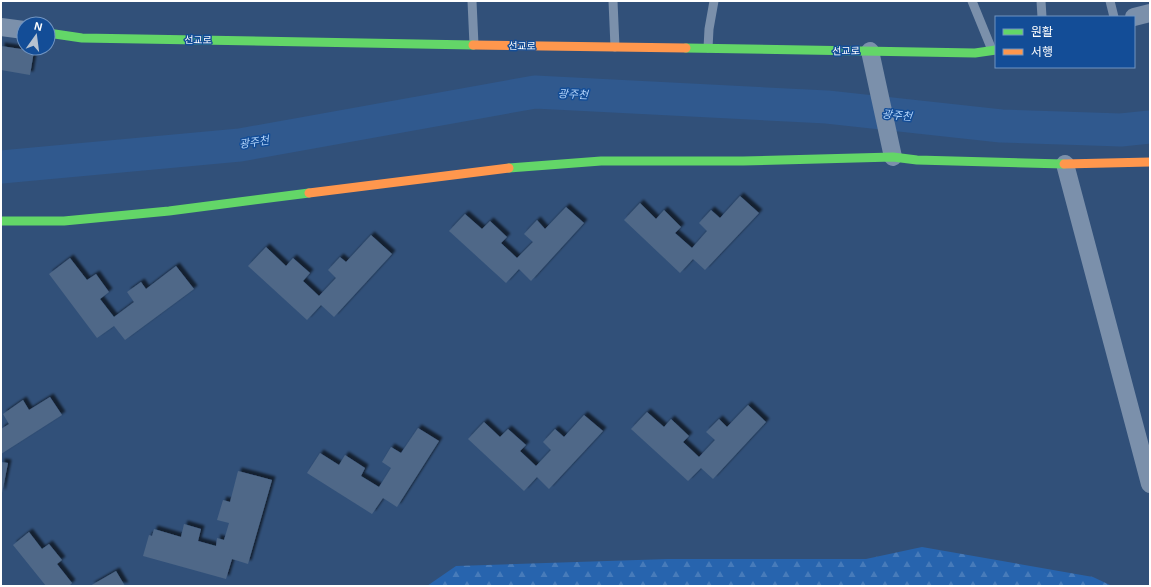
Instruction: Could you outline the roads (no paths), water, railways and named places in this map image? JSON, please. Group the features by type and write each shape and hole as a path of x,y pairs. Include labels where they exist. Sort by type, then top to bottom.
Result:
{"street":[{"path":"1135,17 1150,13"},
{"path":"1,27 16,29"},
{"name":"선교로","path":"56,34 82,38 474,45 975,53 994,50"},
{"path":"870,51 893,157"},
{"path":"1,221 64,221 169,211 487,170 601,161 742,161 893,157 917,160 1065,164 1150,162"},
{"path":"1065,164 1150,484"}],"lane":[{"path":"472,1 474,45"},
{"path":"613,1 616,47"},
{"path":"708,48 709,29 714,1"},
{"path":"972,1 994,50"},
{"path":"1040,1 1042,16"},
{"path":"1110,1 1114,16"}],"waterway":[{"name":"광주천","path":"1,167 240,145 535,92 827,107 1001,126 1121,130 1150,127"}]}
